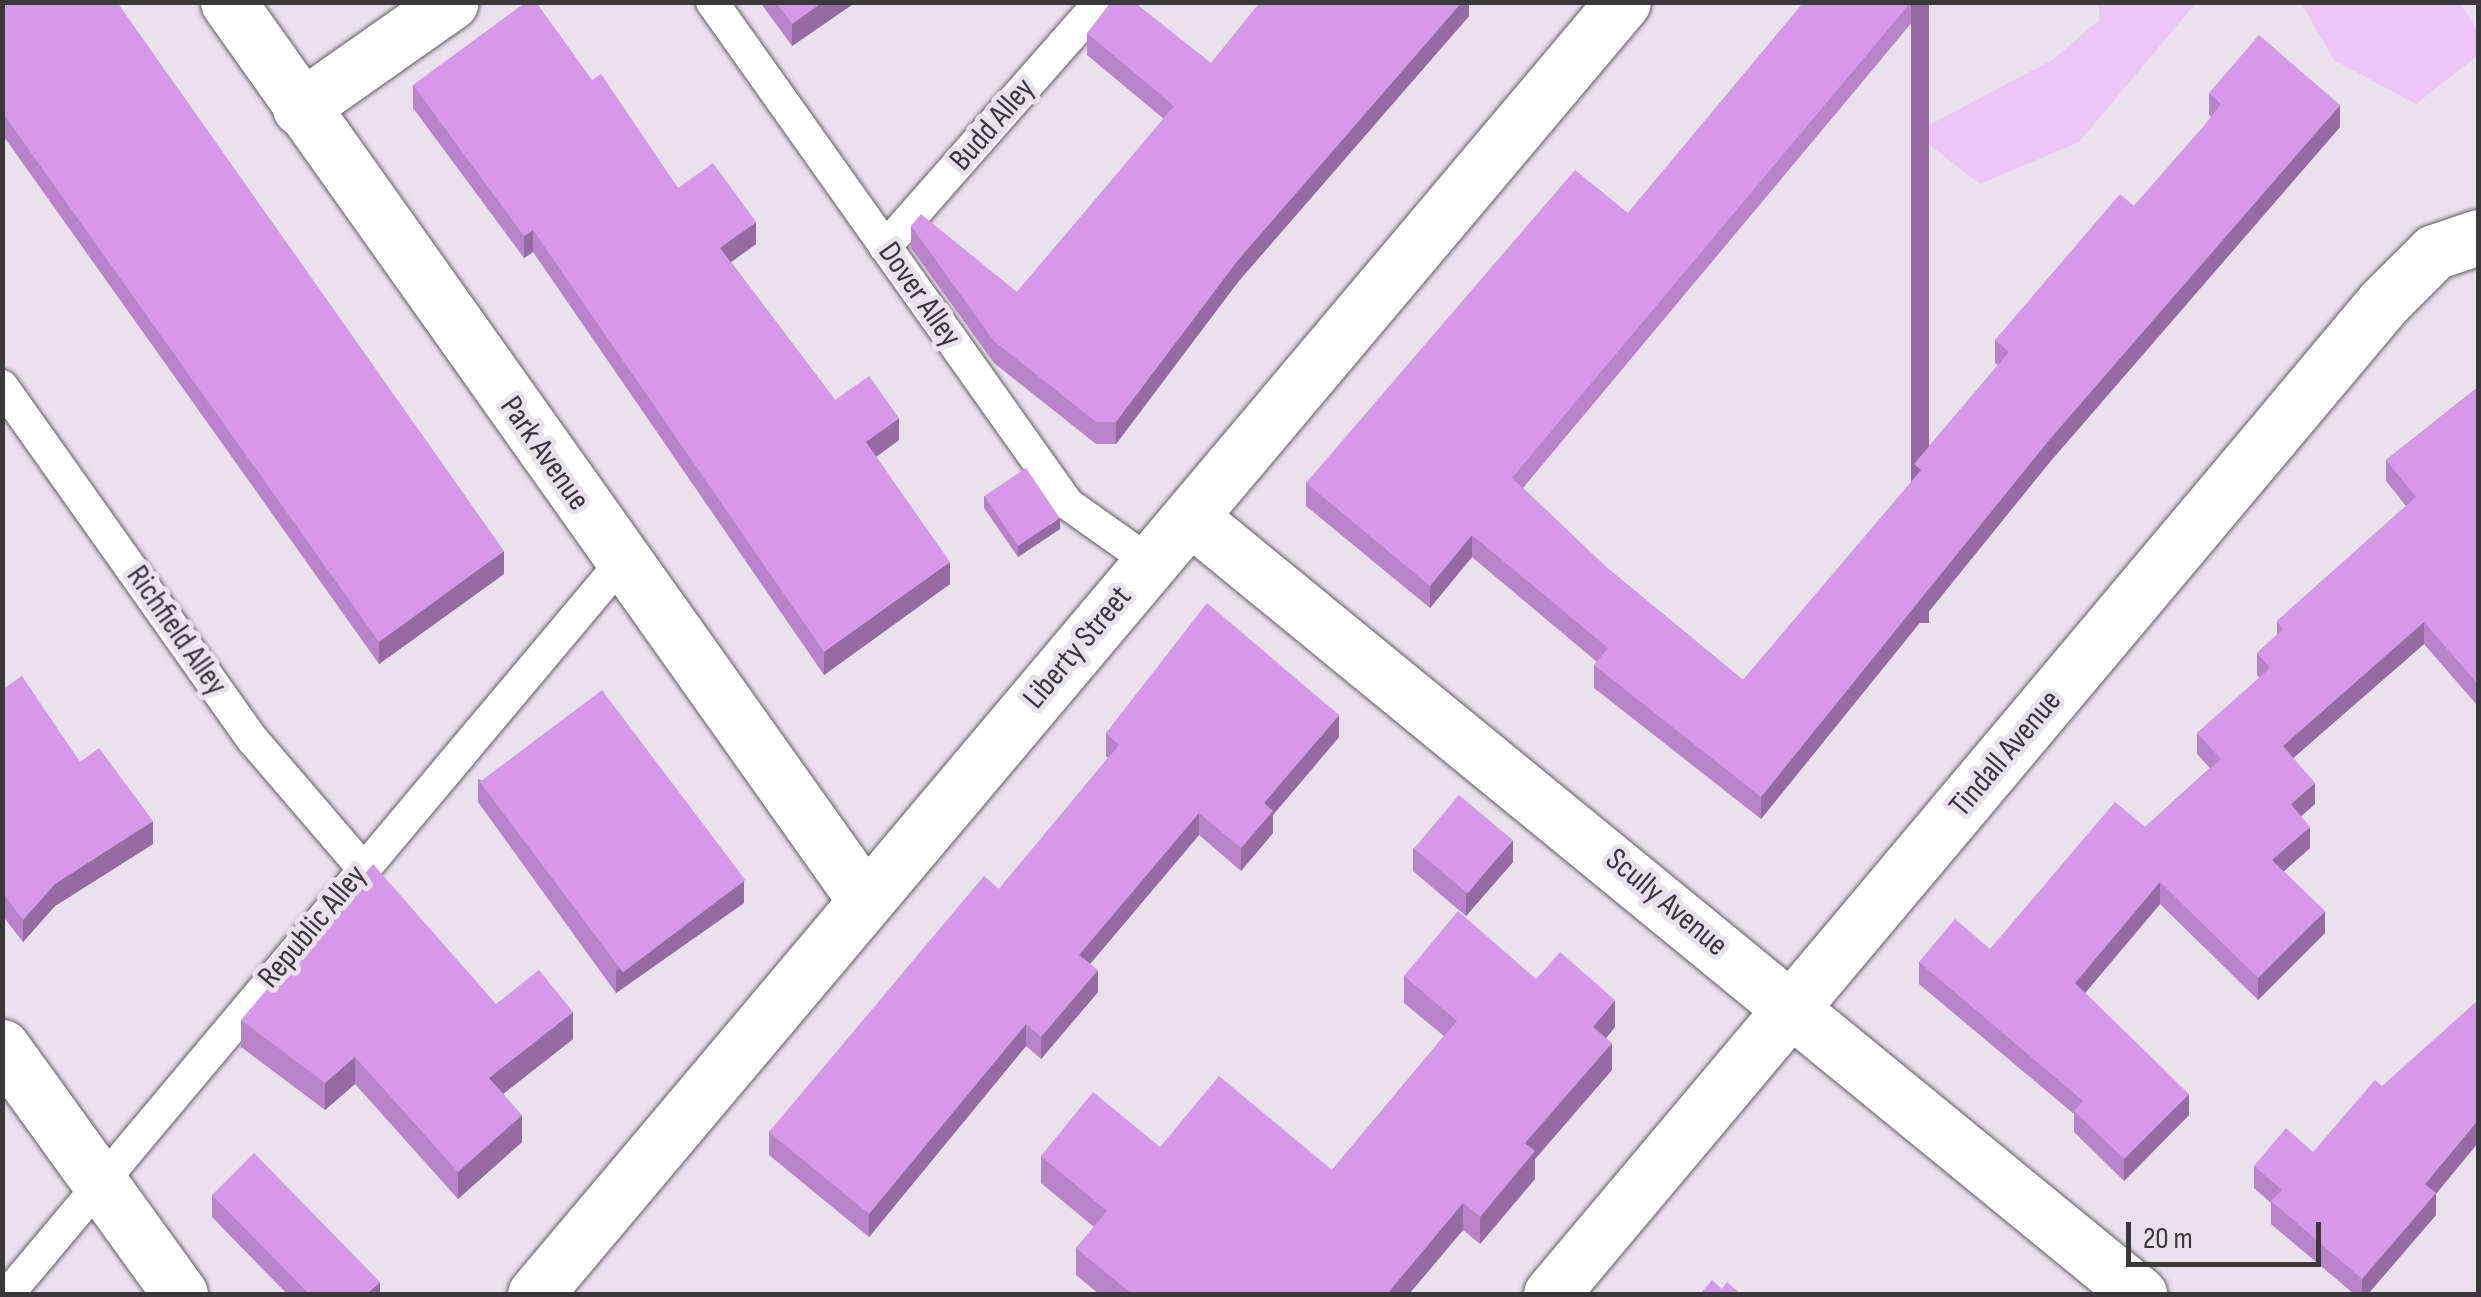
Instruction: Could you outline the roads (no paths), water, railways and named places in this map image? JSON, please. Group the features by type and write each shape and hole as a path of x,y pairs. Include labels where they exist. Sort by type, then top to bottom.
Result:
{"street":[{"name":"Park Avenue","path":"228,2 622,563 866,901"},
{"path":"300,108 451,2"},
{"name":"Liberty Street","path":"536,1294 1622,2"},
{"name":"Tindall Avenue","path":"1551,1294 2383,304 2434,252 2478,237"},
{"name":"Scully Avenue","path":"1190,516 2138,1294"},
{"path":"2,1047 180,1294"}],"lane":[{"name":"Dover Alley","path":"712,2 1068,504 1150,562"},
{"name":"Budd Alley","path":"886,248 1100,2"},
{"name":"Richfield Alley","path":"2,386 253,740 362,868"},
{"name":"Republic Alley","path":"8,1294 622,563"}]}
